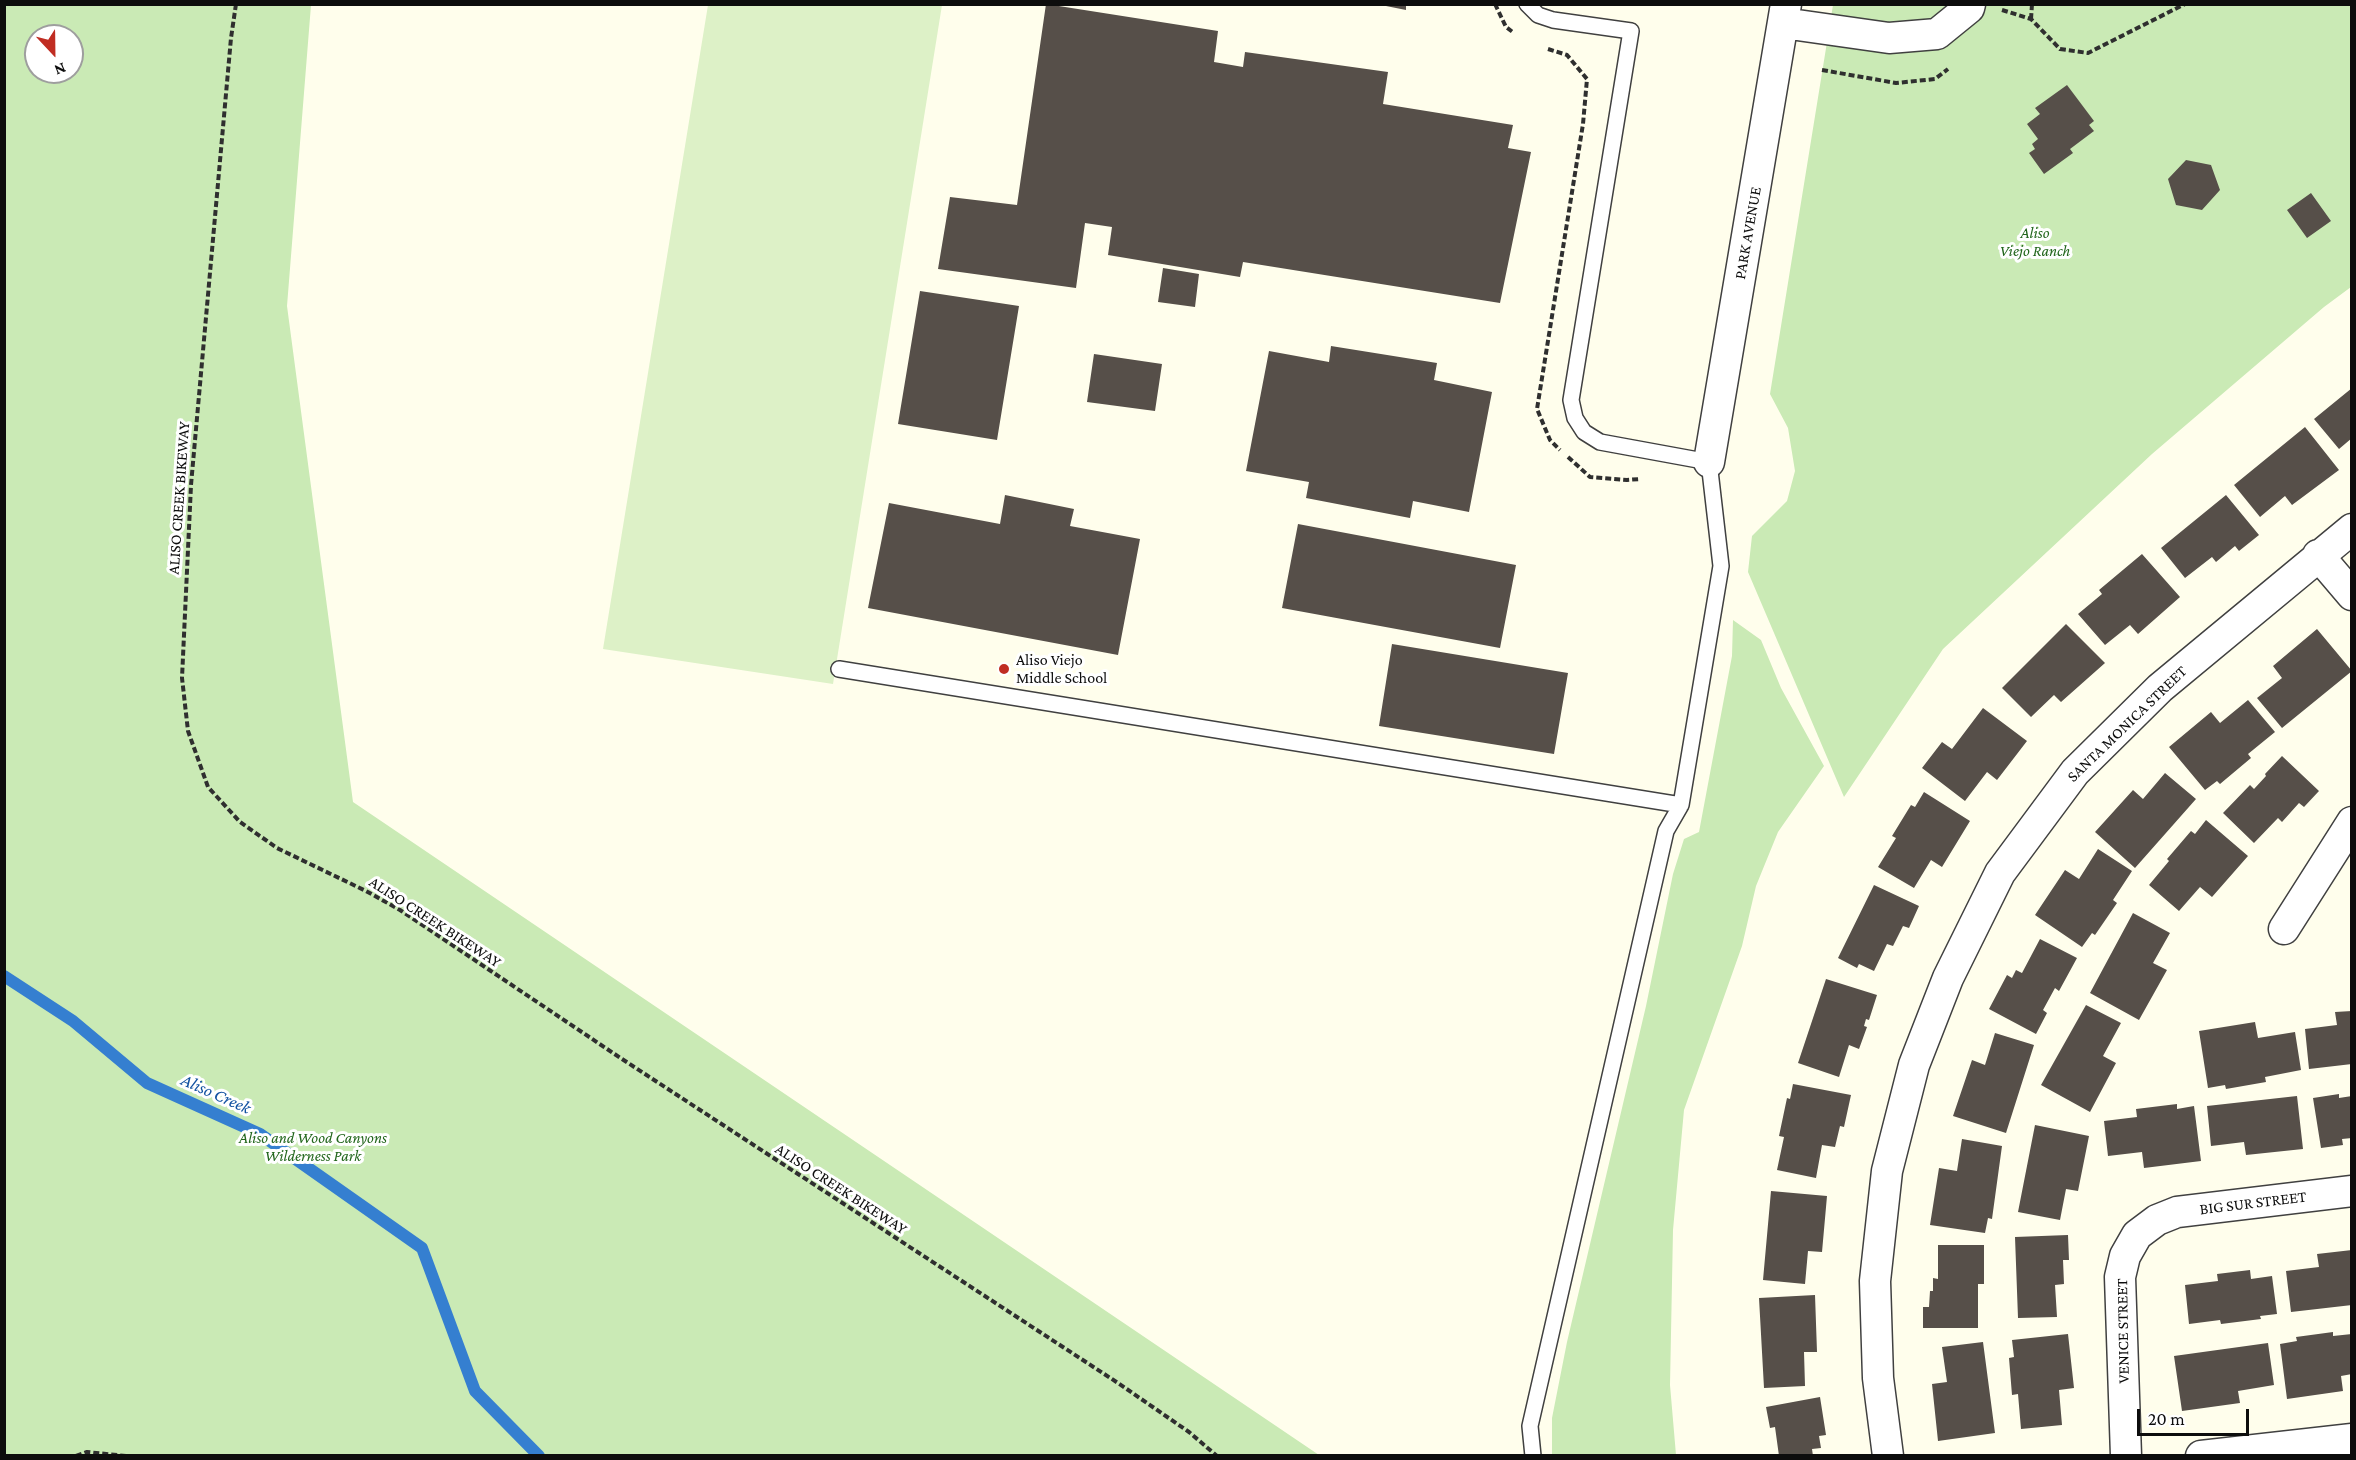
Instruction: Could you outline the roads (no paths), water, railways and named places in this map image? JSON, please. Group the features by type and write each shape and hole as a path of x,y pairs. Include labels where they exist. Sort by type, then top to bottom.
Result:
{"street":[{"path":"1785,14 1889,38 1938,34 1969,8 1983,6"},
{"name":"PARK AVENUE","path":"1709,462 1785,14"},
{"name":"SANTA MONICA STREET","path":"1888,1455 1878,1378 1875,1281 1887,1171 1914,1065 1948,978 2000,873 2075,772 2160,688 2352,529"},
{"path":"2318,555 2352,595"},
{"path":"2284,929 2352,822"},
{"name":"BIG SUR STREET","path":"2157,1220 2177,1212 2352,1191"},
{"name":"VENICE STREET","path":"2126,1455 2120,1277 2125,1256 2137,1235 2157,1220"},
{"path":"2201,1455 2352,1439"}],"lane":[{"path":"1527,4 1538,15 1553,20 1631,31 1571,400 1575,418 1584,432 1600,442 1709,462 1721,566 1681,805 1666,831 1530,1426 1533,1455"},
{"path":"839,669 1681,805"}],"waterway":[{"name":"Aliso Creek","path":"4,976 73,1021 147,1083 260,1134 422,1248 475,1391 539,1456"}],"place":[{"name":"Aliso Viejo Middle School","path":"1004,669"}],"park label":[{"name":"Aliso Viejo Ranch","path":"2035,242"},
{"name":"Aliso and Wood Canyons Wilderness Park","path":"313,1147"}]}
